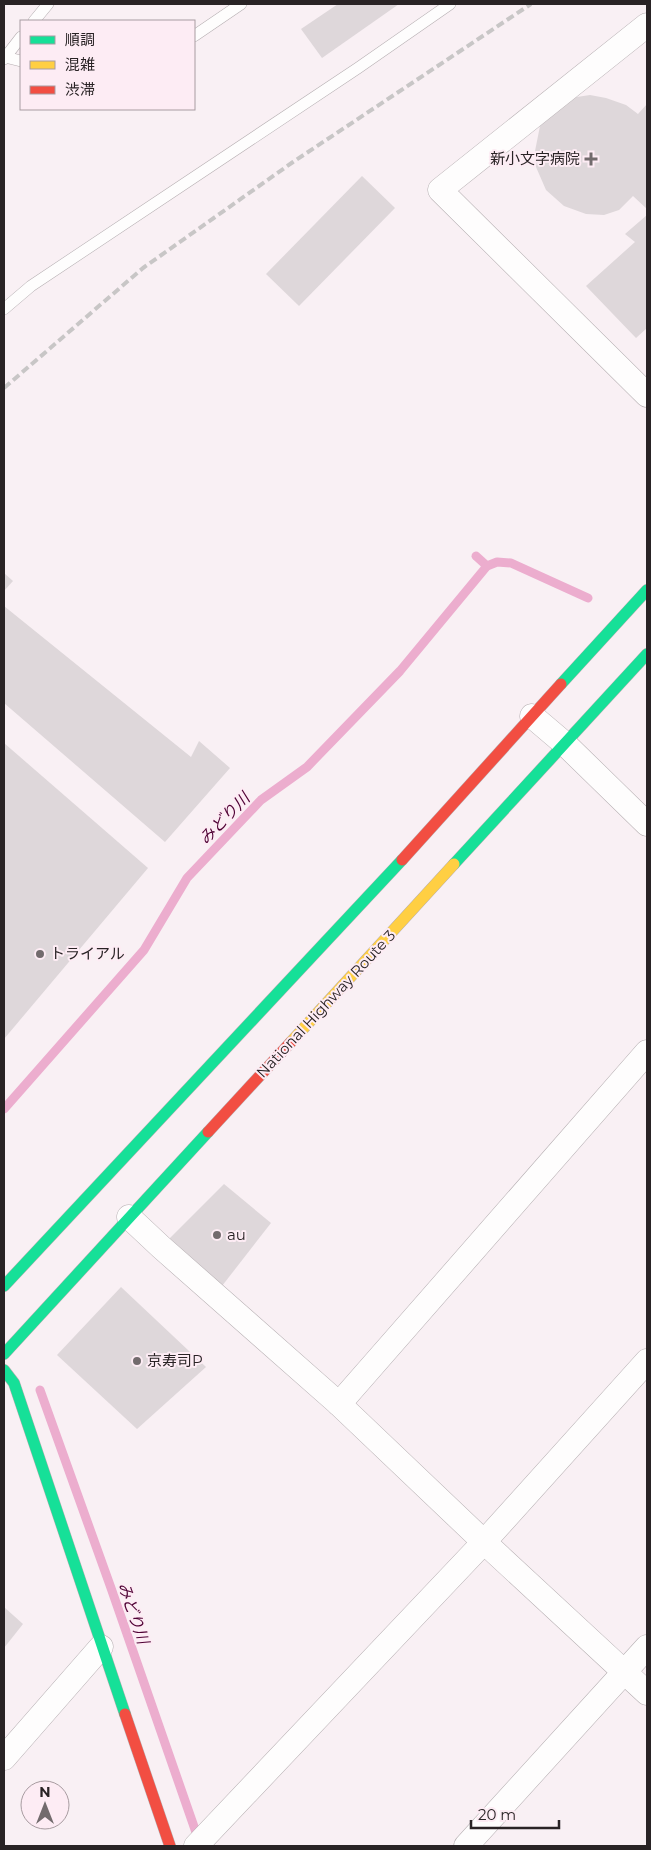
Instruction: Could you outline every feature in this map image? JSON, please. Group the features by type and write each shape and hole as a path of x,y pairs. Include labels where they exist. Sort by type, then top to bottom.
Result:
{"main road":[{"path":"4,1286 406,855 647,590"},
{"name":"National Highway Route 3","path":"4,1354 647,654"},
{"path":"4,1370 14,1383 170,1846"}],"street":[{"path":"647,25 440,190 647,395"},
{"path":"532,716 565,744 647,824"},
{"path":"339,1404 647,1052"},
{"path":"129,1217 339,1404 647,1693"},
{"path":"196,1846 484,1542 647,1361"},
{"path":"4,1758 102,1647"},
{"path":"466,1846 647,1647"}],"lane":[{"path":"35,20 48,4"},
{"path":"195,35 241,4"},
{"path":"4,310 31,286 358,68 450,4"},
{"path":"20,38 4,58 20,61"}],"building":[{"path":"338,4 399,4 322,58 301,29"},
{"name":"新小文字病院","path":"590,95 626,105 638,114 647,104 647,209 633,196 619,210 604,215 586,214 564,206 546,190 536,167 535,151 540,126 552,112 570,98"},
{"path":"362,176 395,208 299,306 266,274"},
{"path":"647,215 647,328 636,338 586,286 635,242 625,234"},
{"path":"4,573 13,581 4,591"},
{"path":"4,606 191,757 199,741 230,768 165,842 4,703"},
{"name":"トライアル","path":"4,743 148,868 4,1039"},
{"name":"au","path":"224,1184 271,1223 215,1295 161,1247"},
{"path":"121,1287 206,1367 137,1429 57,1355"},
{"path":"4,1607 23,1624 4,1648"}],"waterway":[{"path":"476,556 487,566"},
{"name":"みどり川","path":"4,1109 144,950 187,878 261,800 307,767 400,671 487,566 497,562 511,563 588,598"},
{"name":"みどり川","path":"40,1390 199,1841"}],"railway":[{"path":"4,388 143,268 293,162 531,4"}],"traffic: fast":[{"path":"561,684 647,590"},
{"path":"454,864 647,654"},
{"path":"4,1286 402,860"},
{"path":"4,1354 208,1132"},
{"path":"4,1370 14,1383 125,1714"}],"traffic: slow":[{"path":"291,1042 454,864"}],"traffic: jam":[{"path":"402,860 561,684"},
{"path":"208,1132 291,1042"},
{"path":"125,1714 170,1846"}],"place":[{"name":"新小文字病院","path":"591,159"},
{"name":"トライアル","path":"40,954"},
{"name":"au","path":"217,1235"},
{"name":"京寿司P","path":"137,1361"}]}
